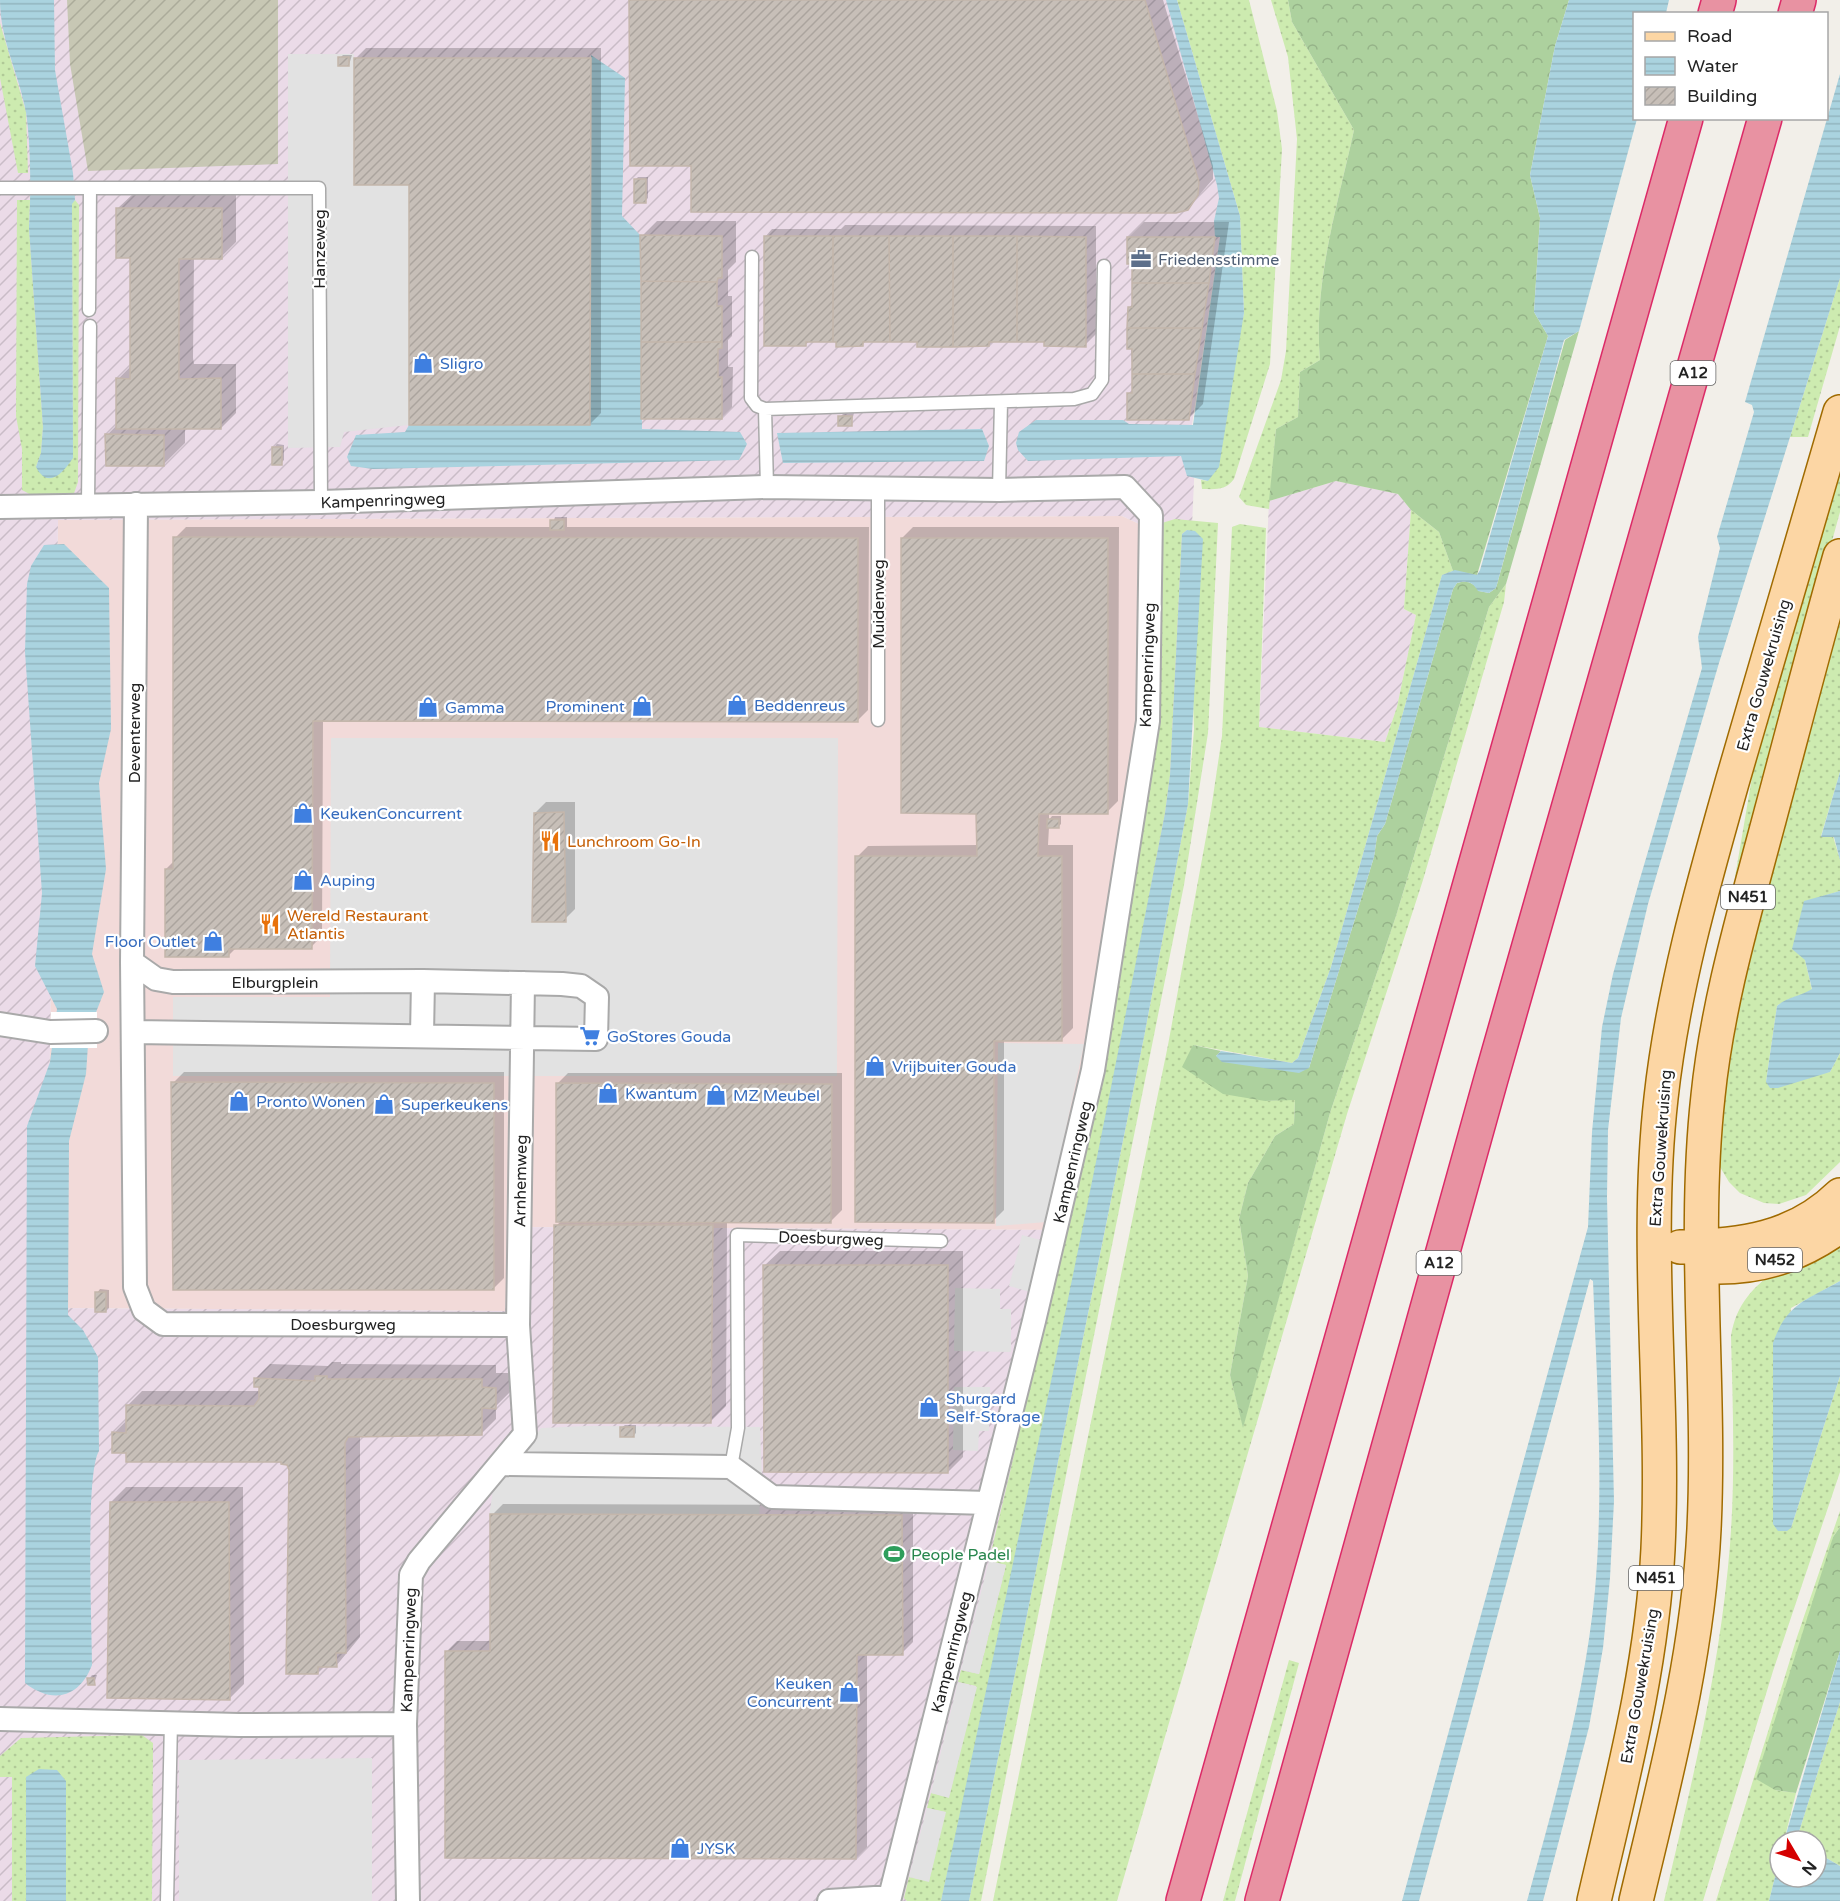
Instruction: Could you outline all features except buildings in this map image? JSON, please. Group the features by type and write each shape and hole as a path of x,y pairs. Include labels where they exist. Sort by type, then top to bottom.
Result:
{"highway":[{"path":"1183,1901 1685,120"},
{"name":"A12","path":"1262,1901 1487,1090 1764,120"}],"main road":[{"name":"Extra Gouwekruising","path":"1594,1901 1635,1727 1650,1638 1654,1594 1659,1461 1654,1248 1658,1127 1666,1056 1680,978 1710,858 1840,412"},
{"name":"N451","path":"1636,1901 1677,1724 1700,1579 1706,1472 1701,1257 1703,1142 1714,1049 1740,927 1840,556"},
{"name":"N452","path":"1701,1257 1772,1237 1810,1219 1840,1195"},
{"name":"N452","path":"1654,1248 1743,1266 1769,1262 1806,1248 1840,1226"}],"street":[{"name":"Kampenringweg","path":"0,507 88,503 321,502 767,487 999,490 1125,487 1151,515 1148,721 1093,1070 1053,1244 890,1897 829,1901"},
{"name":"Deventerweg","path":"132,962 136,504"},
{"name":"Elburgplein","path":"132,962 156,979 173,982 523,983 581,986 597,997 596,1039 134,1032"},
{"name":"Doesburgweg","path":"132,962 135,1287 144,1310 163,1324 518,1325"},
{"path":"422,1035 423,981"},
{"path":"523,983 523,1037"},
{"path":"0,1024 50,1032 96,1031"},
{"name":"Arnhemweg","path":"518,1325 523,1037"},
{"path":"500,1464 525,1434 518,1325"},
{"name":"Kampenringweg","path":"408,1901 405,1724 411,1575 419,1561 500,1464"},
{"path":"500,1464 731,1467 772,1497 988,1503"},
{"name":"Kampenringweg","path":"0,1719 239,1725 405,1724"}],"lane":[{"name":"Hanzeweg","path":"0,188 319,188 321,502"},
{"path":"85,188 89,310"},
{"path":"752,257 751,398 757,406 765,409 1074,399 1092,394 1102,380 1104,266"},
{"path":"88,503 90,326"},
{"path":"999,490 1000,402"},
{"path":"765,409 767,487"},
{"name":"Muidenweg","path":"878,488 878,720"},
{"name":"Doesburgweg","path":"731,1467 738,1428 737,1235 941,1240"},
{"path":"167,1901 171,1722"}],"shaded area":[{"path":"0,0 1173,0 1231,201 1220,237 1192,425 1185,425 1195,459 1191,548 1122,516 58,520 46,1308 505,1311 511,1227 1087,1230 941,1901 0,1901"},
{"path":"67,0 278,0 278,164 88,171 70,64"},
{"path":"288,54 354,54 354,185 409,185 409,425 344,432 340,447 288,448"},
{"path":"1336,481 1398,494 1411,510 1404,609 1416,615 1397,707 1385,742 1259,727 1269,501"},
{"name":"GoStores Gouda","path":"1122,516 1191,548 1170,844 1087,1230 511,1227 505,1311 46,1308 58,520"},
{"path":"331,738 838,738 837,1076 173,1076 173,997 330,997"},
{"path":"998,1043 1084,1044 1046,1222 996,1226"},
{"path":"1022,1235 1044,1241 1030,1292 1009,1286"},
{"path":"955,1288 1000,1289 1000,1309 1011,1309 1011,1352 954,1351"},
{"path":"954,1387 990,1387 989,1431 979,1431 978,1451 953,1450"},
{"path":"760,1427 762,1479 759,1516 489,1517 493,1490 541,1428"},
{"path":"989,1561 1006,1565 979,1674 961,1670"},
{"path":"958,1682 977,1687 949,1798 931,1793"},
{"path":"372,1758 372,1901 179,1901 179,1760"},
{"path":"927,1808 946,1812 929,1882 909,1877"}],"green space":[{"path":"1177,0 1249,0 1277,111 1282,149 1270,364 1234,479 1227,486 1215,489 1202,489 1201,480 1208,481 1244,313 1240,216"},
{"path":"1271,0 1288,0 1292,22 1354,130 1323,273 1319,331 1320,360 1300,372 1298,417 1276,429 1269,509 1246,505 1239,497 1281,380 1286,351 1297,139 1288,57"},
{"path":"1288,0 1569,0 1555,46 1530,175 1540,218 1534,312 1548,336 1477,575 1453,571 1439,532 1411,510 1398,494 1336,481 1269,501 1276,429 1298,417 1300,372 1320,360 1320,302 1323,273 1354,130 1292,22"},
{"path":"0,23 26,112 28,173 18,173 0,78"},
{"path":"17,200 30,200 29,228 43,427 41,453 36,467 73,458 72,203 75,200 79,205 78,482 73,496 35,497 22,490 22,449 16,416"},
{"path":"1840,278 1840,326 1808,437 1790,437"},
{"path":"1579,331 1506,584 1489,607 1396,916 1330,1113 1243,1428 1230,1375 1248,1276 1239,1219 1248,1183 1275,1136 1294,1124 1295,1100 1265,1101 1223,1094 1182,1067 1193,1045 1221,1051 1216,1056 1309,1068 1374,857 1377,836 1385,824 1453,589 1457,583 1464,582 1470,582 1479,591 1489,593 1496,588 1565,340"},
{"path":"1840,464 1840,512 1739,878 1735,877 1757,748"},
{"path":"1411,510 1439,532 1453,571 1442,575 1331,967 1298,1058 1292,1063 1193,1045 1265,1101 1295,1099 1294,1124 1275,1136 1248,1183 1239,1219 1248,1276 1230,1375 1243,1426 1330,1113 1396,916 1489,607 1506,584 1504,602 1423,880 1347,1114 1117,1901 993,1901 1168,1045 1211,810 1222,736 1232,527 1240,524 1266,528 1259,727 1385,742 1397,707 1416,615 1404,609"},
{"path":"1175,519 1218,523 1208,733 1184,885 981,1901 969,1901 1144,1037 1188,804 1194,729 1187,530 1182,534 1170,775 1165,813 1058,1358 941,1901 907,1901 904,1898 909,1877 929,1881 945,1812 927,1808 931,1793 949,1797 976,1686 958,1682 961,1670 979,1674 1006,1565 989,1561 1099,1095 1155,748 1162,523"},
{"path":"1840,621 1840,772 1821,836 1833,836 1840,860 1840,891 1804,902 1805,960 1812,990 1777,1006 1766,1082 1830,1072 1840,1053 1840,1162 1806,1195 1779,1204 1764,1203 1740,1193 1729,1182 1720,1167 1718,1153 1725,1068 1741,983"},
{"path":"1840,1237 1840,1281 1791,1308 1775,1439 1773,1524 1791,1528 1840,1376 1840,1472 1773,1671 1703,1901 1664,1901 1702,1735 1723,1610 1731,1538 1733,1423 1731,1336 1736,1316 1745,1300 1757,1286 1772,1274"},
{"path":"1840,1511 1840,1527 1833,1537 1775,1790 1796,1793 1787,1829 1768,1829 1768,1889 1772,1889 1769,1901 1716,1901 1797,1637"},
{"path":"1840,1527 1840,1651 1796,1793 1775,1790 1756,1779 1833,1537"},
{"path":"1289,1660 1299,1663 1235,1901 1223,1901"},
{"path":"1840,1702 1840,1866 1828,1859 1828,1829 1800,1829"},
{"path":"142,1735 153,1743 152,1901 66,1901 66,1781 26,1778 26,1901 12,1901 12,1777 0,1777 0,1756 21,1738"}],"water":[{"path":"0,0 54,0 55,70 73,173 75,200 72,204 73,458 60,474 50,478 41,474 36,467 41,453 43,427 29,228 28,125 23,98 6,43"},
{"path":"1166,0 1177,0 1240,216 1244,313 1219,467 1208,481 1187,476 1181,456 1028,461 1018,450 1016,443 1019,432 1036,420 1123,420 1129,424 1193,425 1220,237 1215,237 1214,221 1219,198"},
{"path":"1569,0 1669,0 1666,12 1633,12 1633,120 1637,120 1579,331 1564,340 1496,588 1489,593 1478,591 1469,582 1464,582 1457,583 1453,589 1385,824 1377,836 1374,857 1309,1068 1299,1073 1222,1062 1216,1056 1221,1051 1292,1063 1298,1058 1331,967 1442,575 1455,570 1477,575 1480,570 1548,336 1534,312 1540,218 1530,175 1555,46"},
{"path":"591,55 625,78 622,216 640,235 642,429 740,432 747,444 739,460 373,469 351,466 347,457 356,435 405,432 409,425 590,425"},
{"path":"1840,74 1840,278 1719,663 1648,904 1621,1018 1608,1130 1607,1197 1614,1501 1603,1648 1589,1727 1543,1901 1527,1901 1576,1708 1595,1590 1599,1513 1599,1436 1593,1281 1590,1279 1419,1901 1402,1901 1588,1227 1592,1132 1602,1027 1613,974 1702,668 1698,637 1720,548 1717,537 1754,412 1752,405 1745,402"},
{"path":"982,429 989,446 984,461 783,463 777,433"},
{"path":"1187,530 1195,531 1203,539 1188,804 1144,1037 969,1901 941,1901 1056,1357 1165,813 1170,775 1182,534"},
{"path":"64,544 109,588 111,729 99,783 106,869 92,954 104,992 89,1030 86,1074 69,1141 68,1315 83,1330 98,1357 99,1451 92,1489 91,1519 92,1665 87,1676 73,1691 55,1695 35,1690 25,1683 27,1126 50,1062 57,1009 35,966 42,893 25,652 27,584 31,566 44,545"},
{"path":"1840,772 1840,860 1834,837 1821,837"},
{"path":"1840,891 1840,1053 1830,1072 1778,1088 1770,1088 1766,1082 1777,1006 1812,989 1805,960 1792,949 1804,901"},
{"path":"1840,1281 1840,1376 1791,1528 1787,1531 1778,1531 1773,1524 1773,1343 1784,1319 1791,1311 1807,1299"},
{"path":"1840,1651 1840,1702 1800,1829 1788,1829"},
{"path":"39,1769 57,1770 66,1781 66,1901 26,1901 26,1777"},
{"path":"1828,1859 1840,1866 1840,1901 1769,1901 1772,1889 1828,1889"}],"pier":[{"path":"51,1012 97,1012 97,1048 50,1048"}],"place":[{"name":"Friedensstimme","path":"1141,259"},
{"name":"Sligro","path":"423,363"},
{"name":"Beddenreus","path":"737,705"},
{"name":"Prominent","path":"642,706"},
{"name":"Gamma","path":"428,707"},
{"name":"KeukenConcurrent","path":"303,813"},
{"name":"Lunchroom Go-In","path":"550,841"},
{"name":"Auping","path":"303,880"},
{"name":"Wereld Restaurant Atlantis","path":"270,924"},
{"name":"Floor Outlet","path":"213,941"},
{"name":"GoStores Gouda","path":"590,1036"},
{"name":"Vrijbuiter Gouda","path":"875,1066"},
{"name":"Kwantum","path":"608,1093"},
{"name":"MZ Meubel","path":"716,1095"},
{"name":"Pronto Wonen","path":"239,1101"},
{"name":"Superkeukens","path":"384,1104"},
{"name":"Shurgard Self-Storage","path":"929,1407"},
{"name":"People Padel","path":"894,1554"},
{"name":"Keuken Concurrent","path":"849,1692"},
{"name":"JYSK","path":"680,1848"}]}
